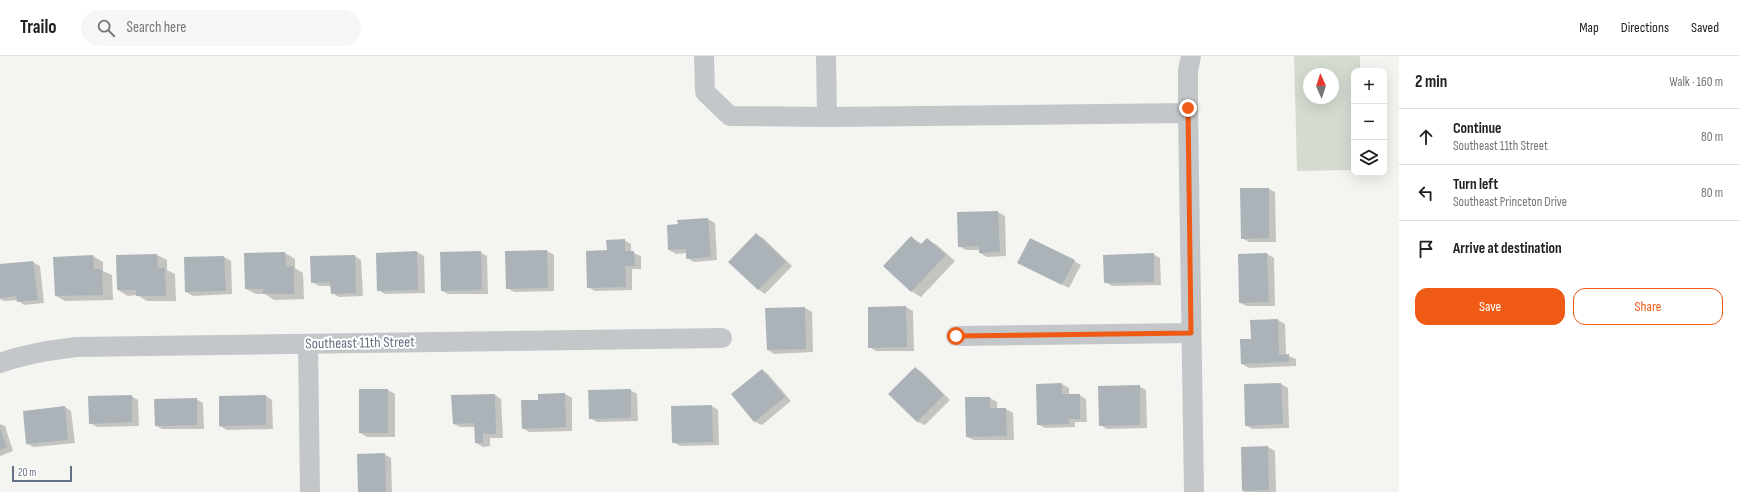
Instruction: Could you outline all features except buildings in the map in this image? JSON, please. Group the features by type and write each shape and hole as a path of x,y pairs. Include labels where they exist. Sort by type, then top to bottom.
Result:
{"street":[{"path":"704,56 705,92 730,116 827,117 1188,113"},
{"path":"826,56 827,117"},
{"path":"1191,56 1188,71 1188,113 1194,492"},
{"path":"956,336 1191,333"},
{"name":"Southeast 11th Street","path":"0,363 43,351 76,347 722,338"},
{"path":"308,344 310,492"}],"shaded area":[{"path":"1294,56 1360,56 1360,68 1351,68 1351,170 1297,171"}],"route":[{"path":"956,336 1191,333 1188,108"}]}
